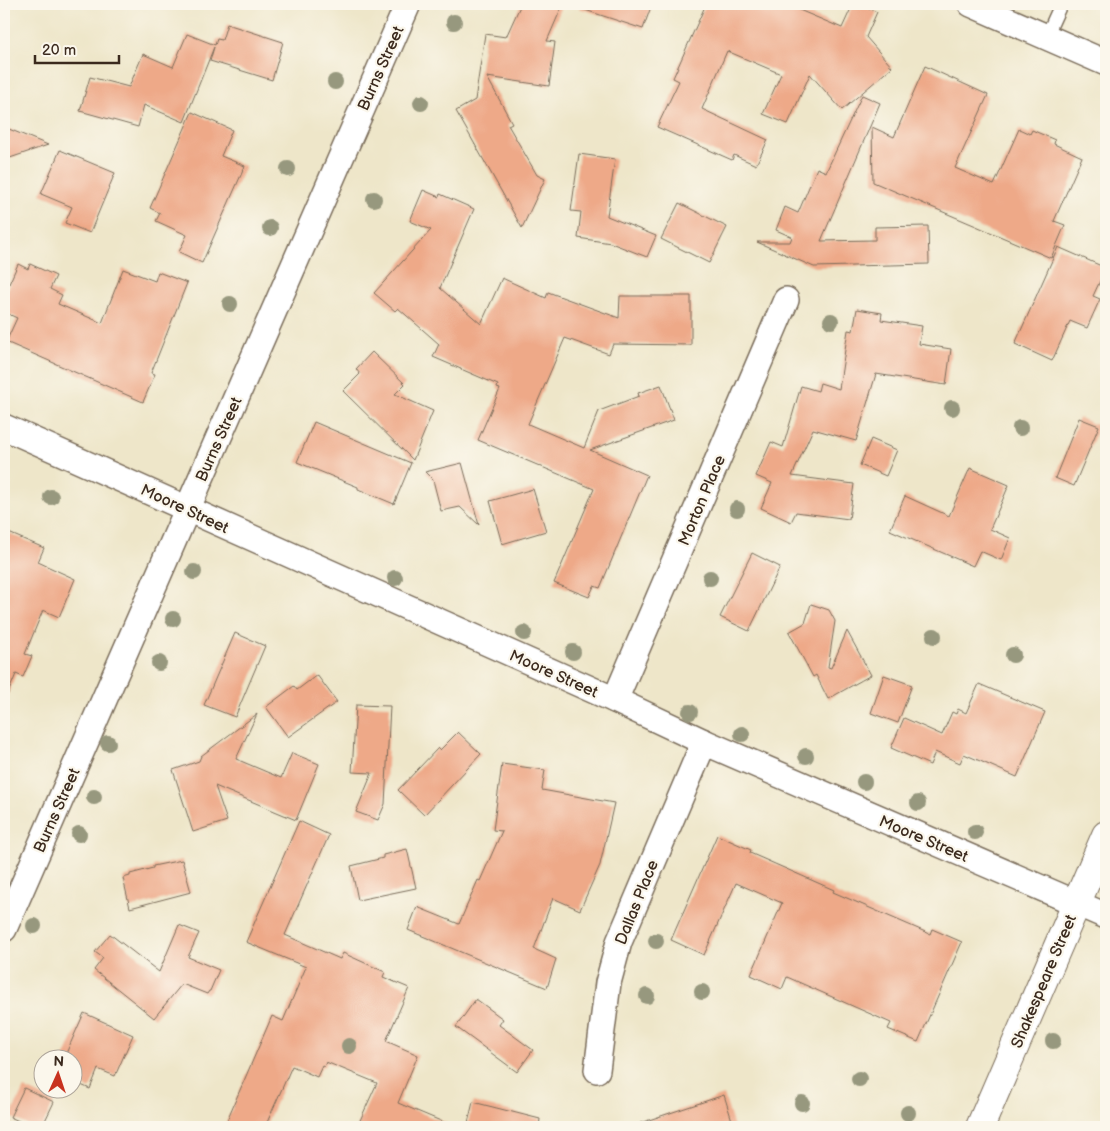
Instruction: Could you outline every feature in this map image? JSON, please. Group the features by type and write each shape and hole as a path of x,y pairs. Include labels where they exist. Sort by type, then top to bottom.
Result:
{"street":[{"name":"Burns Street","path":"4,929 408,4"},
{"path":"971,4 1106,63"},
{"name":"Morton Place","path":"615,700 786,300"},
{"name":"Moore Street","path":"4,427 615,700 704,742 1106,916"},
{"name":"Dallas Place","path":"597,1070 608,983 618,942 704,742"},
{"name":"Shakespeare Street","path":"980,1127 1106,835"}],"lane":[{"path":"1046,37 1061,4"}],"building":[{"path":"521,4 563,4 547,41 555,42 549,86 487,77 512,123 508,125 537,175 545,179 522,228 456,111 475,100 485,34 506,37"},
{"path":"580,4 652,4 643,29 579,8"},
{"path":"706,4 785,4 842,28 853,4 859,4 877,12 866,37 892,67 842,110 810,74 788,124 763,114 781,74 727,51 702,109 768,140 756,165 734,155 732,160 657,127 679,81 673,78"},
{"path":"227,24 283,42 272,80 210,61 214,47 184,122 144,105 138,127 80,111 90,77 129,87 143,54 173,67 187,34 215,45 217,39 222,40"},
{"path":"925,66 988,95 955,168 994,185 1019,129 1030,134 1032,130 1055,140 1054,144 1082,157 1054,221 1065,225 1051,258 873,182 872,127 894,137"},
{"path":"862,95 880,103 821,241 875,240 875,227 928,226 929,264 814,267 757,242 790,242 792,237 776,230 785,207 798,213 817,168 826,172"},
{"path":"192,112 232,130 221,156 245,166 202,263 179,252 187,235 156,221 160,213 150,208"},
{"path":"4,127 48,145 4,160"},
{"path":"60,150 115,173 90,233 65,223 72,207 41,194"},
{"path":"579,154 615,159 607,216 656,236 647,257 611,243 578,238 581,212 571,211"},
{"path":"423,190 439,197 440,194 474,209 440,288 481,324 502,278 546,298 548,292 619,318 620,296 691,296 691,345 613,344 609,354 565,338 528,424 584,448 599,411 639,396 638,393 661,385 674,420 590,450 647,475 600,588 594,586 589,597 554,583 594,489 478,440 500,389 497,388 498,385 433,357 439,344 398,308 395,311 374,293 431,230 410,221"},
{"path":"679,203 727,227 709,263 661,239"},
{"path":"1058,247 1106,268 1093,296 1100,299 1087,328 1070,321 1052,361 1015,344"},
{"path":"18,264 28,269 30,264 56,276 50,289 62,295 58,304 102,323 123,269 155,281 158,272 187,283 151,373 155,374 143,402 6,342 17,318 4,312 4,295"},
{"path":"857,309 882,313 881,320 922,326 919,344 951,349 946,385 876,374 856,441 813,429 792,476 854,484 849,519 796,512 791,522 761,508 772,483 756,476 771,442 783,447 801,386 818,391 820,383 839,389 848,330 853,331"},
{"path":"372,352 405,384 395,394 433,411 413,460 343,391 360,374 356,369"},
{"path":"1079,418 1099,426 1074,486 1055,478"},
{"path":"314,422 411,463 394,504 297,462"},
{"path":"871,439 897,450 886,476 860,465"},
{"path":"462,463 479,525 460,507 441,511 433,480 425,472"},
{"path":"970,468 1009,485 990,529 1010,538 1001,560 980,551 973,566 890,530 905,496 949,516"},
{"path":"533,489 546,531 502,544 490,501"},
{"path":"4,531 44,548 38,562 75,579 59,617 43,610 25,654 32,656 23,677 16,674 4,703"},
{"path":"752,553 780,567 749,631 720,617"},
{"path":"811,604 829,610 835,621 828,667 831,668 847,631 871,675 828,699 816,675 813,677 789,632 805,623"},
{"path":"235,633 265,646 235,717 204,705"},
{"path":"317,675 337,702 288,737 266,707 294,686 297,690"},
{"path":"884,675 912,685 898,723 871,713"},
{"path":"979,684 1045,712 1017,777 964,754 960,763 935,752 930,765 891,748 904,718 942,735 952,712 956,714 958,709 966,713"},
{"path":"356,705 390,706 385,804 378,820 356,812 372,773 352,772"},
{"path":"257,714 236,759 281,778 292,753 319,764 296,820 215,786 227,821 193,832 173,770 199,761 201,756"},
{"path":"458,732 481,754 424,815 398,790 438,748 440,750"},
{"path":"502,764 545,770 542,790 614,803 600,865 580,910 553,898 534,949 556,959 547,988 408,930 417,907 459,924 502,831 493,830"},
{"path":"299,821 329,835 285,935 340,959 343,953 385,972 383,977 409,988 386,1041 418,1055 398,1103 455,1127 357,1127 377,1083 326,1062 317,1077 292,1066 265,1127 224,1127 272,1016 283,1021 306,967 246,942"},
{"path":"717,835 751,850 750,853 834,890 833,892 930,934 932,929 962,942 918,1042 888,1029 891,1023 787,977 782,989 751,975 782,903 736,883 704,955 671,940"},
{"path":"407,849 416,888 358,900 351,866 383,858 383,855"},
{"path":"182,860 191,892 130,908 123,878 130,876 130,874 153,868 153,866"},
{"path":"179,925 199,933 188,957 219,970 207,994 182,984 154,1018 94,970 103,958 95,952 110,934 159,972"},
{"path":"476,999 503,1019 499,1025 533,1050 517,1072 456,1027"},
{"path":"84,1013 133,1035 115,1076 98,1069 90,1089 82,1085 82,1048 68,1048"},
{"path":"24,1088 32,1092 32,1098 45,1098 54,1102 42,1127 32,1127 10,1117"},
{"path":"724,1095 734,1127 640,1127 640,1123"},
{"path":"473,1102 540,1119 539,1127 467,1127"}]}
